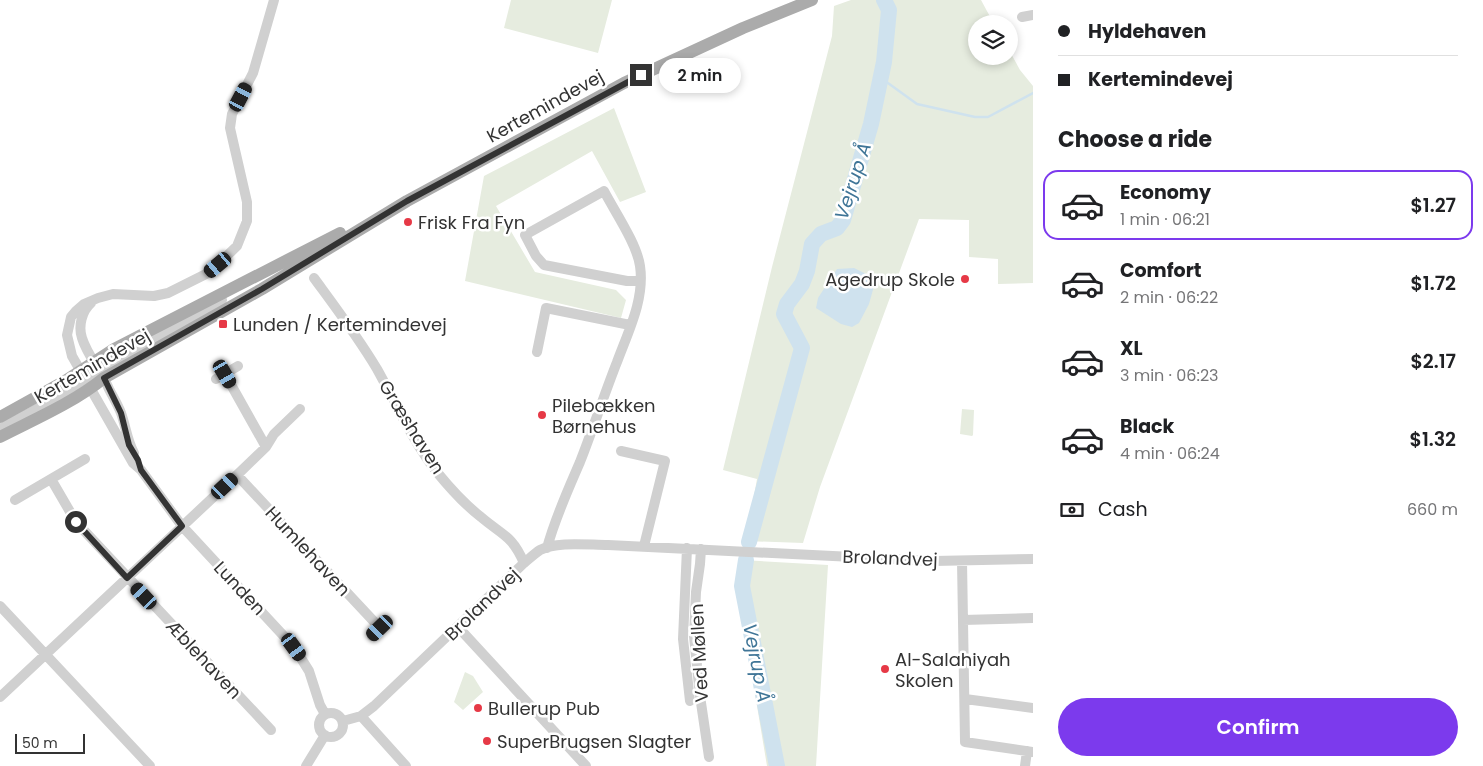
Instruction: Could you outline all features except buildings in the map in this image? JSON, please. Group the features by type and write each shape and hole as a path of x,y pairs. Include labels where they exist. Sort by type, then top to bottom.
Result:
{"main road":[{"name":"Kertemindevej","path":"0,417 85,380 262,289 407,201 624,82 743,28 812,0"},
{"name":"Kertemindevej","path":"0,437 67,403 85,380 100,371 114,349 354,226 407,201"}],"street":[{"path":"98,298 113,294 154,296 168,293 210,272 237,246 247,221 247,202 230,128 232,114 253,73 274,0"},
{"path":"1022,17 1033,15"},
{"path":"547,548 630,324 640,293 640,281 640,266 635,248 604,191 525,235 536,256 544,264 627,281 640,281"},
{"name":"Græshaven","path":"314,278 358,339 413,435 436,470 467,506 511,540 518,548 524,563"},
{"name":"Lunden","path":"98,298 86,307 82,316 80,327 82,339 121,413 129,445 138,460 141,470"},
{"name":"Lunden","path":"98,298 76,310 68,326 68,346 85,380 133,463 141,470 182,526 294,647 309,671 319,703 325,714"},
{"path":"537,352 546,308 630,324"},
{"path":"238,366 220,377 266,447"},
{"path":"0,428 85,380"},
{"path":"0,697 237,475 266,447 274,434 300,409"},
{"path":"621,450 665,461 644,546"},
{"path":"15,500 86,459"},
{"name":"Humlehaven","path":"237,475 384,624 372,636"},
{"name":"Æblehaven","path":"51,479 76,522 127,578 263,716 270,730"},
{"name":"Brolandvej","path":"343,721 360,716 374,706 524,563 547,548 571,544 962,561 1033,560"},
{"path":"687,548 683,639 690,701"},
{"name":"Ved Møllen","path":"701,549 696,592 694,636 709,757"},
{"path":"962,561 966,742 1030,752 1025,766"},
{"path":"0,606 150,766"},
{"path":"963,620 1033,618"},
{"path":"458,627 586,766"},
{"path":"965,699 1033,708"},
{"path":"332,713 339,715 343,721 343,726 338,735 331,736 325,735 319,724 325,714 332,713"},
{"path":"360,716 406,766"},
{"path":"306,766 325,735"}],"shaded area":[{"path":"511,0 612,0 598,53 504,28"},
{"path":"851,0 981,0 989,15 968,15 968,65 1017,65 1033,86 1033,283 998,284 998,259 969,257 969,220 919,219 820,487 803,543 746,541 757,479 723,470 772,267 832,36 834,6"},
{"path":"614,108 646,192 620,202 592,151 496,206 535,272 616,290 626,300 621,318 465,281 484,176"},
{"path":"962,409 974,410 972,436 960,434"},
{"path":"742,560 828,565 816,766 767,766 741,610"},
{"path":"465,672 473,676 483,692 463,710 454,702"}],"water":[{"path":"854,268 876,279 869,304 859,323 852,327 841,324 816,308 818,298 837,269"}],"waterway":[{"name":"Vejrup Å","path":"749,542 802,348 784,314 787,304 802,284 807,271 812,244 821,234 837,228 843,220 871,124 884,62 889,10 884,0"},
{"path":"881,78 917,104 975,117 988,117 1033,93"},
{"name":"Vejrup Å","path":"746,560 742,586 777,766"}],"place":[{"name":"Frisk Fra Fyn","path":"408,222"},
{"name":"Agedrup Skole","path":"965,279"},
{"name":"Lunden / Kertemindevej","path":"223,324"},
{"name":"Pilebækken Børnehus","path":"542,415"},
{"name":"Al-Salahiyah Skolen","path":"885,669"},
{"name":"Bullerup Pub","path":"478,708"},
{"name":"SuperBrugsen Slagter","path":"487,741"}],"route":[{"path":"76,522 127,578 182,526 141,470 138,460 129,445 121,413 104,378 262,289 407,201 624,82 641,75"}]}
